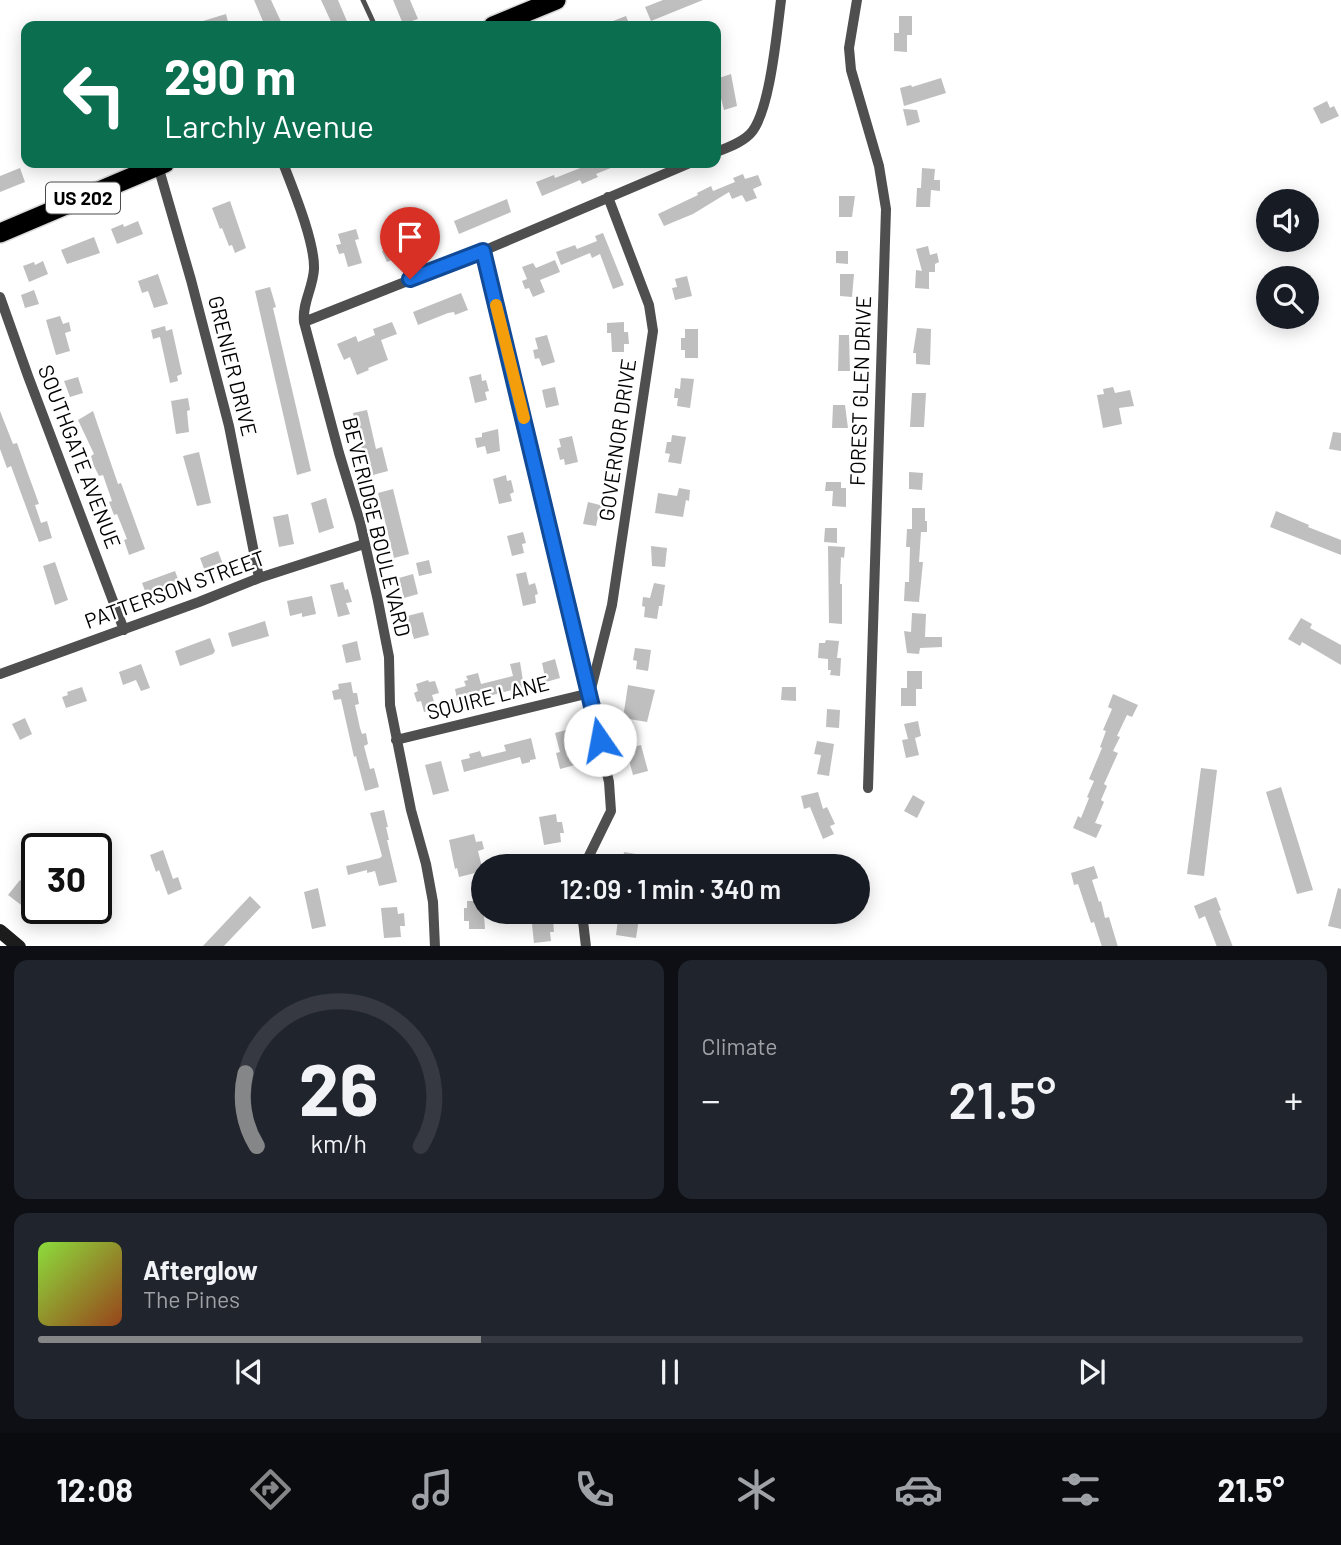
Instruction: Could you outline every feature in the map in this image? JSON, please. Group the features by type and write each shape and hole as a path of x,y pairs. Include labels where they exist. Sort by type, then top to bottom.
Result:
{"highway":[{"path":"505,21 556,0"},
{"name":"US 202","path":"0,233 153,168"}],"street":[{"path":"721,150 745,138 756,125 769,81 781,0"},
{"name":"FOREST GLEN DRIVE","path":"857,0 849,48 851,70 878,166 886,209 869,788"},
{"name":"GRENIER DRIVE","path":"163,168 229,426 259,578"},
{"name":"BEVERIDGE BOULEVARD","path":"285,168 301,210 314,260 314,271 303,311 304,323 364,544 385,634 390,705 426,864 433,902 435,946"},
{"path":"304,323 678,168"},
{"name":"GOVERNOR DRIVE","path":"590,693 612,605 653,331 649,305 608,197"},
{"path":"483,251 609,782 611,811 590,854"},
{"name":"SOUTHGATE AVENUE","path":"0,297 27,376 124,630"},
{"name":"PATTERSON STREET","path":"0,674 259,578 364,544"},
{"name":"SQUIRE LANE","path":"396,740 590,693"},
{"path":"583,924 586,946"},
{"path":"0,931 18,946"}],"lane":[{"path":"363,0 372,21"}],"building":[{"path":"254,0 271,0 281,21 263,21"},
{"path":"321,0 338,0 347,21 331,21"},
{"path":"393,0 410,0 418,19 402,21"},
{"path":"663,0 703,0 651,21 645,7"},
{"path":"226,14 228,21 203,21"},
{"path":"626,16 628,21 613,21"},
{"path":"899,16 912,16 912,35 907,35 907,52 894,51 894,33 899,33"},
{"path":"731,74 737,106 724,110 721,77"},
{"path":"941,78 946,93 904,106 900,88"},
{"path":"1327,101 1330,108 1334,106 1339,116 1321,124 1313,108"},
{"path":"903,109 917,110 920,122 907,126"},
{"path":"20,168 25,182 0,192 0,176"},
{"path":"580,168 611,168 582,184 580,180 542,196 536,182 554,175 555,178"},
{"path":"922,168 935,169 934,180 940,180 940,191 931,190 930,207 916,207"},
{"path":"743,174 745,179 758,175 762,185 753,189 757,198 746,202 742,195 732,199 729,192 693,214 664,226 658,214 711,186 713,191 735,182 733,178"},
{"path":"839,196 855,196 852,217 839,217"},
{"path":"507,199 511,212 459,234 454,221"},
{"path":"230,201 246,248 235,253 222,228 220,229 212,208"},
{"path":"138,221 143,234 117,244 111,229"},
{"path":"435,228 440,241 387,262 382,251 393,246 390,239 399,236 401,242"},
{"path":"356,229 359,239 355,240 362,263 348,267 344,253 339,254 336,245 341,244 338,234"},
{"path":"603,233 624,285 613,289 600,254 592,258 590,253 561,265 556,252 575,245 577,249 597,241 595,236"},
{"path":"94,237 100,253 67,264 61,250"},
{"path":"928,246 930,255 937,253 939,262 935,264 935,272 929,272 929,289 915,288 916,270 922,271 916,249"},
{"path":"836,251 848,251 848,264 836,263"},
{"path":"555,260 560,272 540,280 545,292 533,297 522,281 527,279 522,267 533,263 536,268"},
{"path":"43,261 48,274 29,282 23,266"},
{"path":"158,274 168,304 154,308 148,291 142,293 138,281"},
{"path":"840,274 854,274 852,297 840,296"},
{"path":"687,276 692,296 675,300 672,288 677,287 675,279"},
{"path":"270,287 311,471 297,475 255,291"},
{"path":"34,290 39,304 25,308 21,295"},
{"path":"461,293 468,310 455,315 454,312 448,313 418,325 413,312"},
{"path":"60,316 63,324 69,322 71,331 65,333 70,351 56,355 46,320"},
{"path":"392,322 397,334 381,340 388,360 357,375 350,357 344,360 337,344 356,336 358,342 375,335 373,329"},
{"path":"624,322 624,332 628,332 629,344 624,344 624,352 612,352 611,333 607,333 607,323"},
{"path":"165,326 166,331 172,329 182,374 177,376 178,381 170,383 160,337 153,339 151,330"},
{"path":"917,328 931,329 930,365 916,364 916,353 913,353"},
{"path":"685,329 698,329 698,358 685,358 685,350 681,350 681,338 685,338"},
{"path":"547,335 555,362 542,366 539,358 535,359 533,350 538,349 535,338"},
{"path":"839,335 849,335 850,371 838,371"},
{"path":"481,374 489,391 485,392 487,400 475,403 469,377"},
{"path":"78,377 83,393 70,397 64,381"},
{"path":"681,378 694,379 690,408 677,406 678,398 674,398 675,388 680,389"},
{"path":"555,387 559,405 546,408 542,390"},
{"path":"1113,387 1115,393 1130,390 1134,406 1119,408 1122,424 1103,428 1097,395 1104,394 1103,389"},
{"path":"912,393 926,393 924,427 910,427"},
{"path":"188,398 189,432 176,434 171,401"},
{"path":"833,405 845,405 848,428 832,428"},
{"path":"367,410 376,449 382,447 388,471 373,475 368,457 364,458 353,413"},
{"path":"0,411 13,444 17,443 39,504 35,505 41,523 47,521 52,538 39,542 11,466 7,468 0,449"},
{"path":"93,411 118,484 121,483 145,549 129,555 124,540 127,539 109,502 112,501 103,475 99,476 94,466 91,456 94,454 78,420"},
{"path":"498,429 500,451 487,454 485,446 477,448 475,438 482,437 482,433"},
{"path":"1333,432 1341,433 1341,451 1329,449"},
{"path":"672,435 686,437 681,464 668,462 670,454 665,453 667,442 671,442"},
{"path":"572,436 578,462 565,465 564,459 560,460 557,448 561,447 559,439"},
{"path":"199,452 211,503 197,506 183,456"},
{"path":"909,472 923,473 922,490 909,489"},
{"path":"506,475 507,481 511,480 514,492 510,494 512,501 499,504 493,479"},
{"path":"826,482 841,482 841,488 846,488 846,507 832,506 833,491 825,491"},
{"path":"679,488 690,490 683,517 655,513 658,493 677,496"},
{"path":"393,489 409,554 394,558 378,493"},
{"path":"326,498 334,528 319,533 311,503"},
{"path":"588,502 604,506 602,518 598,517 596,526 583,524"},
{"path":"912,508 925,508 927,521 927,532 921,532 919,562 923,562 919,602 904,601 905,582 909,582 910,547 906,547 907,529 912,529"},
{"path":"1276,511 1341,540 1341,555 1270,527"},
{"path":"288,514 294,544 279,547 273,517"},
{"path":"825,528 837,528 837,543 824,542"},
{"path":"523,532 526,543 522,544 524,553 512,556 507,536"},
{"path":"651,546 667,548 665,567 652,566"},
{"path":"828,546 845,547 844,558 841,557 842,624 829,623"},
{"path":"218,551 224,567 206,574 200,558"},
{"path":"429,560 432,573 419,576 416,563"},
{"path":"55,562 68,600 55,605 43,566"},
{"path":"175,571 180,584 147,596 142,583"},
{"path":"526,572 529,585 535,583 538,594 535,595 536,603 523,606 516,574"},
{"path":"413,574 418,594 404,598 399,578"},
{"path":"343,582 352,602 346,603 350,614 338,617 330,585"},
{"path":"654,583 665,585 657,619 644,617 645,607 642,606 643,597 650,598"},
{"path":"312,596 316,614 290,616 287,601"},
{"path":"423,612 429,635 414,639 407,616"},
{"path":"912,613 926,614 925,637 942,637 942,647 920,648 919,654 907,653 904,631 911,632"},
{"path":"1301,618 1312,624 1310,628 1341,645 1341,665 1302,642 1300,646 1288,639"},
{"path":"265,621 269,636 232,647 228,633"},
{"path":"210,638 215,651 213,654 180,666 175,651"},
{"path":"826,640 839,641 837,658 841,658 840,676 830,675 828,659 818,658 819,643 825,643"},
{"path":"357,641 361,660 346,663 342,645"},
{"path":"635,648 651,650 648,671 636,669 637,661 633,660"},
{"path":"555,659 560,678 546,682 542,663"},
{"path":"520,662 524,687 458,704 455,689 466,686 466,676 478,673 481,684 513,676 510,664"},
{"path":"141,664 150,688 141,691 136,680 123,685 119,672"},
{"path":"907,671 922,671 922,689 916,689 916,706 901,706 901,688 907,688"},
{"path":"435,681 439,693 432,695 436,708 424,712 421,701 417,702 414,693 418,691 416,684"},
{"path":"351,682 353,693 357,693 359,704 355,705 360,728 362,734 366,733 368,744 364,746 370,769 374,768 379,787 365,791 341,699 334,700 332,691 339,689 338,684"},
{"path":"628,685 655,690 647,722 623,718"},
{"path":"82,687 87,701 66,708 62,697 68,695 67,692"},
{"path":"782,687 796,687 796,701 781,700"},
{"path":"1113,694 1138,705 1132,717 1127,715 1117,736 1120,737 1113,751 1118,753 1104,784 1107,786 1101,800 1104,802 1095,823 1102,825 1096,838 1073,828 1078,816 1081,818 1089,798 1087,797 1094,781 1089,779 1102,748 1100,747 1106,731 1103,730 1112,709 1108,707"},
{"path":"827,709 840,710 839,728 826,727"},
{"path":"25,718 32,734 20,740 12,724"},
{"path":"918,721 921,736 915,738 919,755 906,758 902,740 908,739 904,724"},
{"path":"570,729 575,749 571,750 575,765 560,769 556,753 560,752 555,733"},
{"path":"531,738 536,759 522,764 520,757 464,772 461,760 470,758 469,754 480,751 482,757 506,751 504,745"},
{"path":"817,741 834,744 829,776 817,774 821,755 814,754"},
{"path":"641,745 648,771 633,775 626,749"},
{"path":"441,761 449,791 433,795 425,765"},
{"path":"1201,768 1217,770 1204,876 1187,874"},
{"path":"1281,787 1313,890 1297,894 1266,792"},
{"path":"818,792 823,809 827,807 835,824 830,826 834,834 823,839 810,807 804,809 801,796"},
{"path":"913,795 925,802 917,818 904,811"},
{"path":"384,810 388,827 387,840 397,882 379,886 375,871 367,873 367,870 348,875 346,866 382,856 370,813"},
{"path":"556,814 557,822 562,822 564,833 560,833 561,842 544,845 539,817"},
{"path":"474,834 476,842 482,841 484,849 478,851 479,854 471,854 471,874 459,877 449,840"},
{"path":"163,850 173,879 178,877 182,889 168,895 150,855"},
{"path":"1094,866 1098,878 1092,880 1105,918 1109,917 1118,946 1102,946 1094,922 1091,923 1078,884 1074,885 1071,873"},
{"path":"20,880 21,881 21,905 8,895"},
{"path":"318,888 326,926 312,929 304,892"},
{"path":"1338,888 1341,889 1341,929 1328,926"},
{"path":"250,896 261,907 224,946 203,946"},
{"path":"1216,897 1233,946 1217,946 1205,916 1199,919 1194,906"},
{"path":"467,901 471,901 471,924 485,924 485,929 469,929 469,921 464,921 464,908 467,908"},
{"path":"397,907 398,914 404,913 405,926 400,926 401,937 384,938 381,908"},
{"path":"532,924 553,924 554,932 550,932 551,941 534,943"},
{"path":"617,924 638,924 636,938 616,935"}],"slow traffic":[{"path":"496,305 524,418"}],"route":[{"path":"410,279 483,251 600,740"}]}
